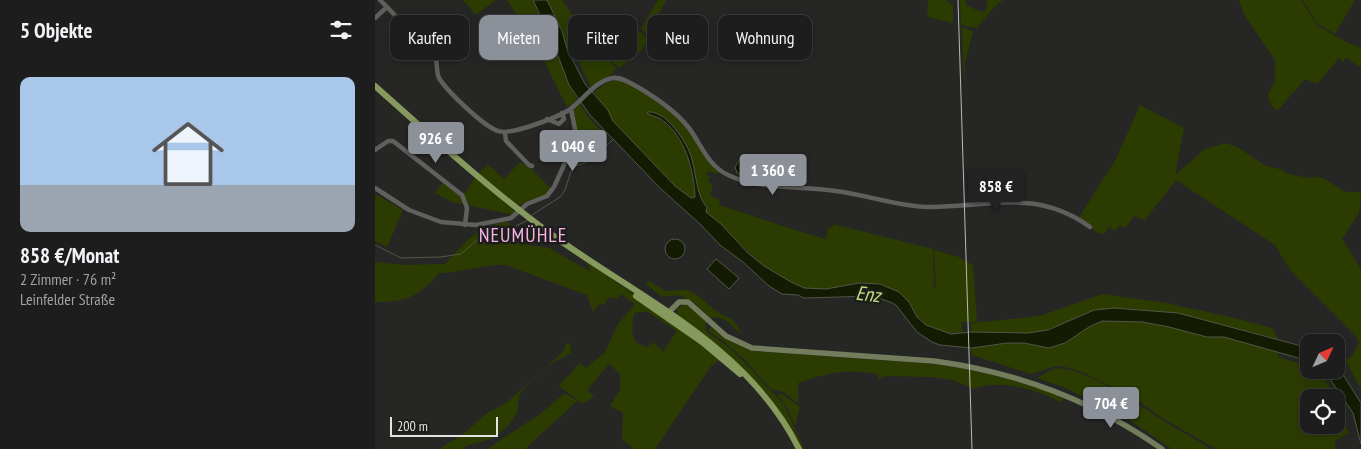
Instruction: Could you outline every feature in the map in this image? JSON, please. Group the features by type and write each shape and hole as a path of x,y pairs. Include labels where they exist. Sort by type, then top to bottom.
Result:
{"main road":[{"path":"375,86 523,213 727,362 755,389 773,412 795,449"},
{"path":"666,316 722,352 753,381 778,412 799,449"}],"street":[{"path":"380,0 435,57 438,76 447,89 498,132 505,132 547,119 571,109 593,89 610,78 617,78 649,93 680,117 715,166 729,176 779,187 840,191 895,204 922,207 1021,201 1066,212 1090,227"},
{"path":"375,18 387,7"},
{"path":"375,188 400,205 429,219 447,224 487,224 511,218 523,213 527,204 549,194 562,172 575,138 571,109"},
{"path":"547,119 559,124 564,119 562,113"},
{"path":"505,132 506,142 529,166 532,166"},
{"path":"375,150 387,141 393,141 462,195 467,208 465,225"},
{"path":"666,316 679,302 688,302 727,336 752,348 934,361 1003,374 1043,387 1087,405 1116,420 1162,449"}],"green space":[{"path":"463,0 496,0 476,15"},
{"path":"507,0 532,0 539,15 517,15"},
{"path":"547,0 562,0 573,15 568,15 568,51 558,23 558,15 554,15"},
{"path":"658,0 666,0 658,15 649,15"},
{"path":"929,0 946,0 952,5 953,0 953,23 928,17"},
{"path":"960,0 966,0 966,5 981,12 986,11 988,0 1003,0 993,8 977,28 961,25"},
{"path":"1239,0 1301,0 1318,26 1361,48 1361,68 1346,57 1343,62 1339,58 1317,84 1305,79 1277,111 1271,105 1276,94 1270,105 1268,95 1275,81 1275,60 1245,16"},
{"path":"1303,0 1355,0 1335,34 1317,23"},
{"path":"647,18 647,36 641,28"},
{"path":"962,27 973,31 965,62 964,85"},
{"path":"637,29 647,38 642,50 637,54"},
{"path":"558,56 569,86 577,99 571,106 568,105 567,107 544,60 558,60"},
{"path":"578,60 609,60 616,68 613,73 591,88"},
{"path":"612,60 629,60 619,68"},
{"path":"615,80 648,92 662,102 687,128 720,170 716,174 709,171 706,174 710,177 708,182 713,184 710,196 720,200 719,205 826,239 829,227 833,227 833,224 933,249 934,286 932,288 936,287 934,250 959,257 973,265 977,322 962,322 962,332 951,333 936,330 926,325 917,317 909,302 895,290 880,284 859,283 826,289 804,288 764,266 706,212 699,196 689,151 676,129 663,117 648,114 670,128 683,148 688,159 694,184 695,197 691,198 675,186 613,121 594,92 608,82"},
{"path":"579,103 589,118 608,138 588,157 574,164 571,160 576,148 577,136 573,112"},
{"path":"1140,105 1184,128 1175,175 1205,149 1226,143 1239,148 1264,165 1283,170 1285,173 1307,178 1323,178 1345,192 1359,192 1361,194 1359,213 1342,239 1361,269 1361,389 1345,360 1351,357 1359,344 1357,337 1290,270 1275,245 1176,180 1145,220 1134,216 1125,228 1119,226 1115,231 1109,227 1105,233 1100,234 1078,219 1116,159"},
{"path":"520,162 532,169 552,190 517,206 478,174 488,164 504,179"},
{"path":"475,177 520,216 452,202 435,193 444,181 462,194 466,192"},
{"path":"375,194 403,210 387,247 375,241"},
{"path":"505,222 510,223 509,242 549,248 591,272 586,261 702,342 720,360 711,366 655,449 634,449 622,439 623,413 610,406 620,390 620,374 609,364 587,390 594,396 583,404 559,386 580,363 586,368 605,352 618,324 635,304 621,294 617,299 609,297 604,305 599,304 593,312 587,295 505,265 497,265 439,273 418,293 396,301 375,302 375,262 403,265 445,264 471,237 485,228","holes":["648,312 677,331 663,352 653,342 647,347 641,345 634,338 632,330 634,314"]},
{"path":"649,281 665,291 687,290 697,295 716,311 733,320 742,333 726,320 710,318 692,301 679,295 662,297 646,284"},
{"path":"1102,294 1166,303 1230,317 1272,328 1278,339 1215,323 1134,309 1114,308 1094,310 1048,330 1028,333 971,332 971,323 1040,316"},
{"path":"688,305 706,322 705,329 708,333 727,346 743,361 784,405 804,449 801,449 779,411 761,387 727,355 678,317 677,309"},
{"path":"1102,321 1143,322 1207,337 1224,337 1279,352 1278,357 1300,363 1300,379 1325,379 1330,389 1300,389 1300,434 1345,434 1345,423 1349,433 1335,441 1335,449 1216,449 1161,417 1136,399 1085,373 1056,366 1031,374 972,355 971,348 1007,343 1024,343 1049,348"},
{"path":"711,327 725,339 752,351 947,366 1014,381 1053,393 1064,400 1060,402 1041,393 1006,385 983,386 974,389 953,380 931,377 887,376 881,377 877,382 879,376 877,374 856,371 827,374 798,383 798,403 784,392 771,389 744,359 710,332 709,329"},
{"path":"567,342 571,346 571,352 549,366 526,386 520,395 516,415 503,430 493,438 465,446 462,449 439,449 466,432 487,413 506,403 563,352"},
{"path":"1053,369 1065,369 1095,379 1211,449 1172,449 1134,423 1109,409 1063,387 1037,378"},
{"path":"565,393 577,401 525,449 487,449 540,414"},
{"path":"780,393 800,407 795,426 788,409 778,395"}],"water":[{"path":"533,0 547,0 554,15 540,15"},
{"name":"Enz","path":"558,23 568,51 568,60 573,60 585,84 608,110 613,121 675,186 691,198 695,197 690,165 677,135 660,119 647,112 655,113 666,119 681,136 690,153 698,190 707,207 706,212 764,266 804,288 826,289 859,283 880,284 899,292 909,302 917,317 926,325 951,334 971,332 1028,333 1048,330 1094,310 1114,308 1178,313 1300,346 1300,358 1224,337 1207,337 1143,322 1102,321 1065,343 1049,348 1024,343 1007,343 972,348 940,345 917,332 896,305 873,296 804,298 798,295 782,294 769,286 743,262 720,245 660,188 590,115 569,85 558,56"},
{"path":"740,159 762,163 764,167 761,175 758,177 737,173 735,167"},
{"path":"675,239 682,242 685,249 682,256 675,259 668,256 665,249 668,242"},
{"path":"716,259 739,278 729,289 707,269"},
{"path":"1345,378 1361,403 1361,444 1353,413 1345,401 1345,389 1337,389 1330,379"}],"waterway":[{"path":"532,215 560,197 565,190 571,171 576,166 589,161 614,139"},
{"path":"375,245 401,258 441,257 461,254 484,234 512,228 528,220"}],"railway":[{"path":"958,0 972,449"}],"district":[{"name":"NEUMÜHLE","path":"523,235"}]}
